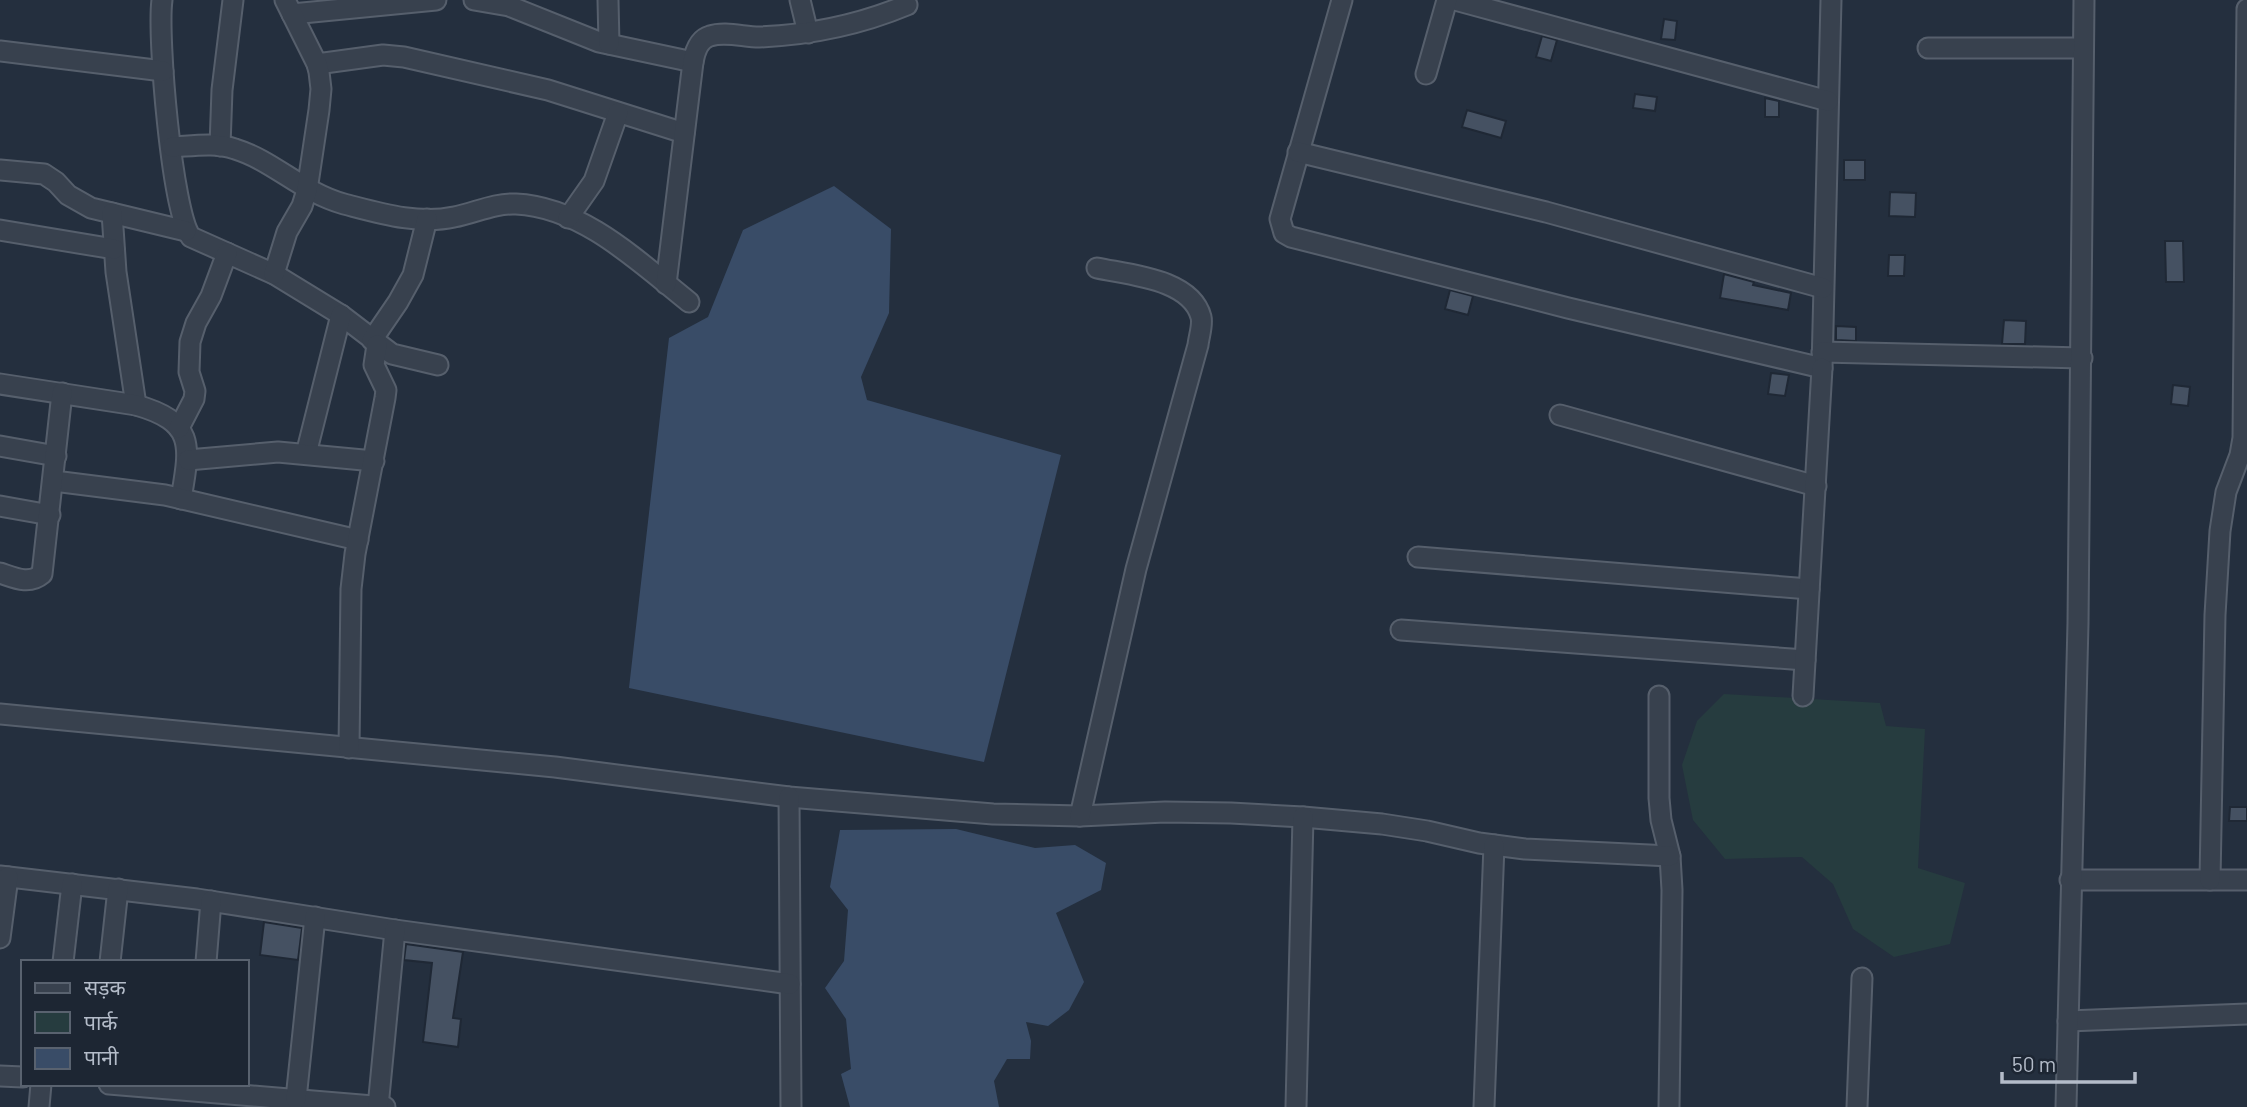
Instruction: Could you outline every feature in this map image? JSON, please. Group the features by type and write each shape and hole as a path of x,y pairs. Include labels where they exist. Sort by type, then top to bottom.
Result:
{"street":[{"path":"162,0 160,18 163,71 186,231 191,237 274,274 341,315 392,354 438,365"},
{"path":"220,146 222,90 233,0"},
{"path":"274,274 287,232 307,190 321,89 317,64 288,7 436,0"},
{"path":"477,0 508,3 571,33 609,44 693,61"},
{"path":"608,0 609,44"},
{"path":"800,0 808,33"},
{"path":"1342,0 1280,219 1284,233 1291,237 1568,308 1822,360 2082,358"},
{"path":"1426,74 1447,0"},
{"path":"1455,0 1828,101"},
{"path":"1802,696 1822,360 1831,0"},
{"path":"2066,1107 2078,623 2084,0"},
{"path":"666,284 693,61 702,40 710,36 757,37 851,26 907,5"},
{"path":"2210,880 2215,615 2220,531 2226,492 2240,455 2243,438 2247,9"},
{"path":"1928,48 2083,48"},
{"path":"0,51 163,71"},
{"path":"317,64 383,55 404,57 548,90 684,133"},
{"path":"568,218 594,181 618,113"},
{"path":"172,146 234,148 307,190 345,204 396,216 453,218 505,204 538,207 568,218 608,240 689,302"},
{"path":"1298,152 1546,212 1823,288"},
{"path":"0,170 50,177 78,202 186,231"},
{"path":"112,213 116,272 136,405"},
{"path":"349,748 351,589 386,398 386,390 374,365 375,342 413,275 427,219"},
{"path":"0,230 114,249"},
{"path":"179,428 194,399 195,391 189,372 190,342 227,253"},
{"path":"1080,816 1139,557 1198,345 1201,319 1192,299 1172,285 1097,268"},
{"path":"306,454 341,315"},
{"path":"0,384 136,405 176,422 188,449 181,499"},
{"path":"0,573 26,581 35,580 42,574 62,393"},
{"path":"1560,415 1816,486"},
{"path":"0,446 56,456"},
{"path":"188,460 269,452 374,461"},
{"path":"54,481 181,499 358,540"},
{"path":"0,506 50,515"},
{"path":"1418,557 1810,589"},
{"path":"1401,630 1805,660"},
{"path":"1659,696 1659,798 1661,820 1670,856 1673,925 1669,1107"},
{"path":"0,714 555,767 789,797 993,814 1080,816 1178,812 1303,817 1393,826 1494,845 1670,856"},
{"path":"789,797 791,1107"},
{"path":"1296,1107 1303,817"},
{"path":"1484,1107 1494,845"},
{"path":"0,937 4,876 211,901 396,930 790,984"},
{"path":"2070,880 2247,880"},
{"path":"63,960 72,884"},
{"path":"110,960 118,890"},
{"path":"206,960 211,901"},
{"path":"296,1100 315,917"},
{"path":"378,1107 396,930"},
{"path":"1857,1107 1862,978"},
{"path":"2068,1021 2247,1014"},
{"path":"0,1076 21,1077"},
{"path":"39,1107 41,1086"},
{"path":"152,1086 385,1107"}],"green space":[{"path":"1724,694 1880,703 1886,726 1925,729 1918,868 1965,883 1950,944 1894,957 1853,929 1833,884 1802,857 1725,859 1693,820 1682,765 1697,721"}],"water":[{"path":"834,186 891,229 889,313 861,377 867,400 1061,455 984,762 629,688 669,338 708,317 743,230"},
{"path":"956,829 1035,848 1075,845 1106,863 1101,890 1056,913 1084,982 1069,1010 1048,1026 1026,1022 1031,1041 1030,1059 1007,1059 994,1081 999,1107 850,1107 841,1074 851,1069 846,1019 825,988 844,961 848,910 830,887 840,830"}],"building":[{"path":"1664,19 1677,21 1675,40 1661,39"},
{"path":"1542,36 1557,40 1551,61 1536,57"},
{"path":"1635,94 1657,97 1655,111 1633,108"},
{"path":"1765,98 1779,101 1779,117 1765,117"},
{"path":"1467,110 1506,121 1501,138 1462,127"},
{"path":"1844,160 1865,160 1865,180 1844,180"},
{"path":"1890,192 1916,193 1915,217 1889,216"},
{"path":"2165,241 2183,241 2184,282 2166,282"},
{"path":"1889,255 1905,255 1904,276 1888,276"},
{"path":"1724,274 1754,282 1753,285 1791,293 1788,310 1720,298"},
{"path":"1450,290 1473,296 1468,315 1445,309"},
{"path":"2004,320 2026,321 2025,344 2002,344"},
{"path":"1836,326 1856,327 1856,341 1836,340"},
{"path":"1771,373 1789,375 1785,396 1768,394"},
{"path":"2173,385 2190,387 2188,406 2171,404"},
{"path":"2230,807 2247,807 2247,821 2229,821"},
{"path":"264,922 302,928 298,960 260,955"},
{"path":"406,944 463,952 453,1018 461,1019 458,1047 423,1042 432,963 404,960"}]}
